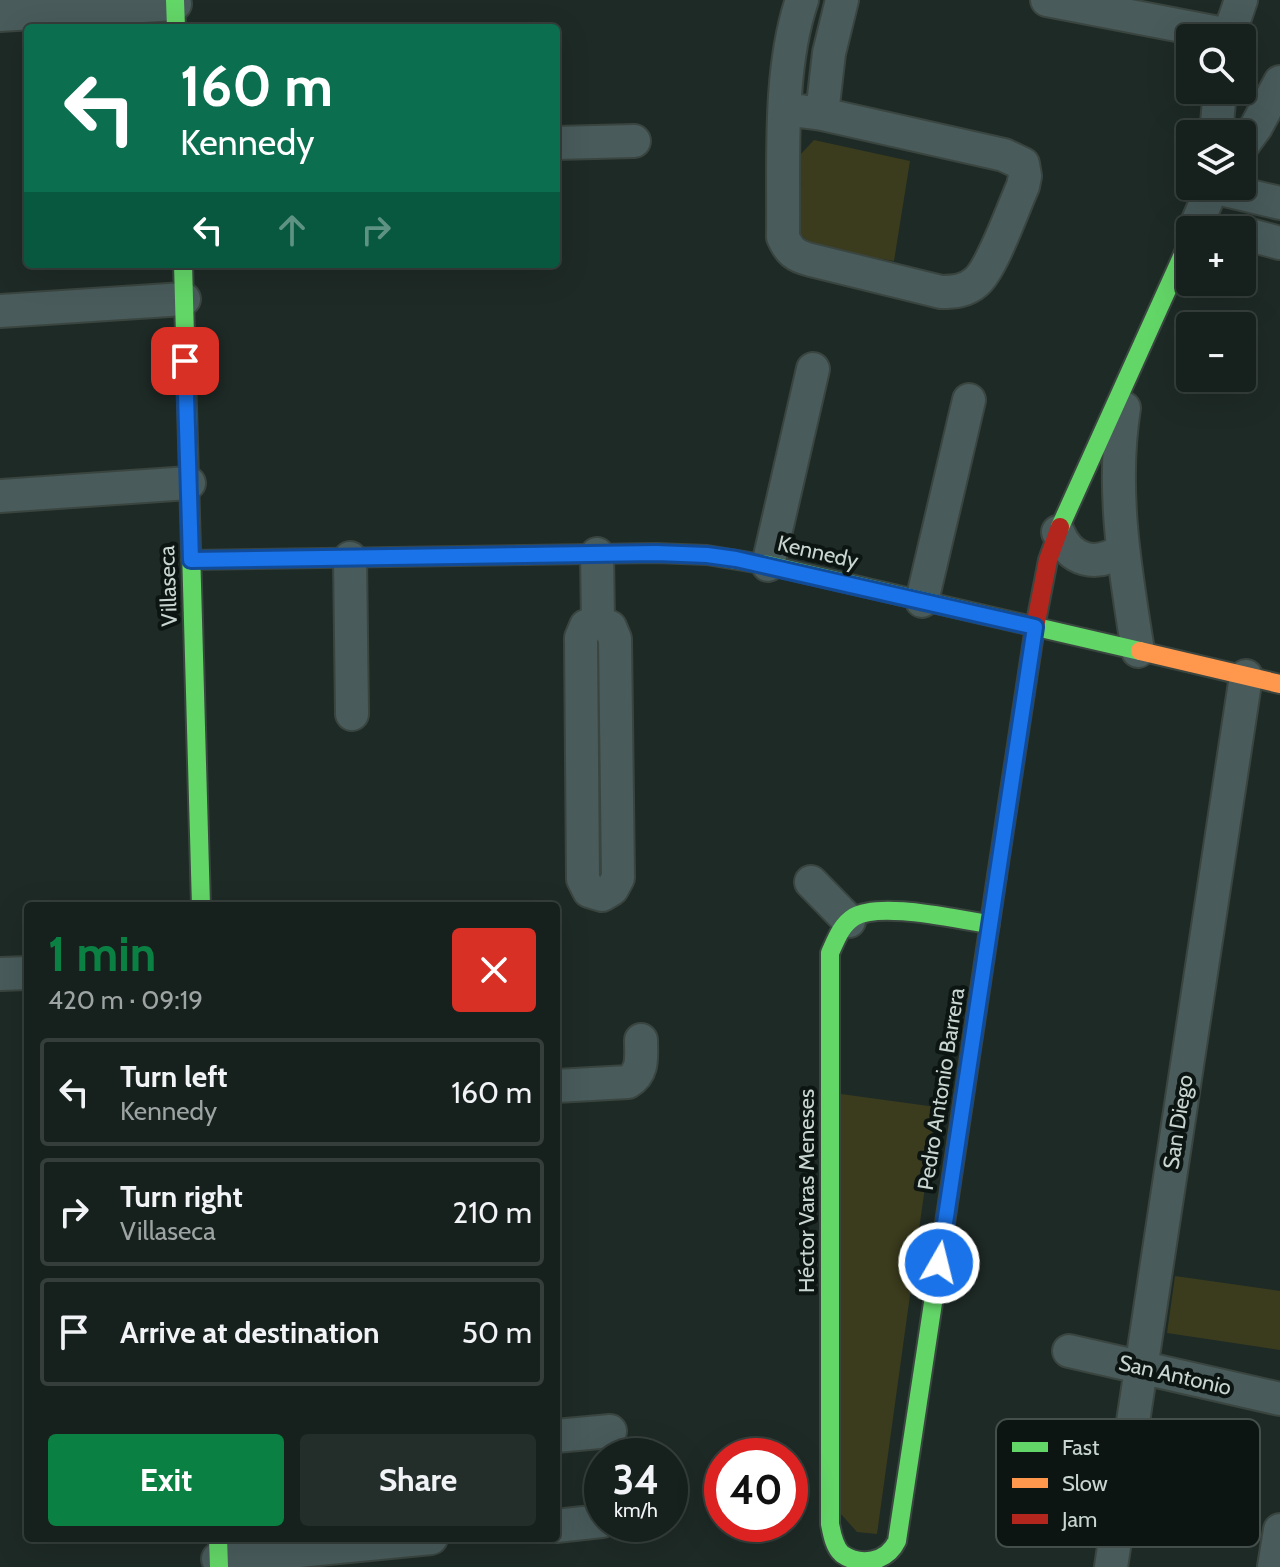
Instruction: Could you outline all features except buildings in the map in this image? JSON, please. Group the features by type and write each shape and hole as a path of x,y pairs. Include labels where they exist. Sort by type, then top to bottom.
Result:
{"street":[{"path":"785,109 822,114 1004,155 1023,164 1023,186 979,280 958,292 941,292 811,260 797,256 788,249 783,237 785,109 791,48 802,0"},
{"path":"822,114 829,53 842,0"},
{"path":"1047,0 1176,26"},
{"path":"1233,24 1241,0"},
{"path":"0,15 175,11"},
{"path":"1256,96 1277,89"},
{"path":"1256,123 1277,89"},
{"path":"560,143 634,141"},
{"path":"1256,197 1280,203"},
{"path":"1256,237 1280,243"},
{"name":"Villaseca","path":"183,268 201,902"},
{"name":"Pedro Antonio Barrera","path":"890,1556 897,1541 1035,627 1048,560 1130,374 1176,283"},
{"path":"0,311 184,299"},
{"path":"768,565 813,369"},
{"path":"1130,374 1119,457 1118,504 1138,651"},
{"path":"922,601 969,400"},
{"path":"0,496 189,483"},
{"path":"1058,532 1068,548 1084,558 1104,560 1122,550"},
{"name":"Kennedy","path":"191,560 656,553 707,555 768,565 1280,684"},
{"path":"597,554 598,622"},
{"path":"350,558 352,714"},
{"path":"598,622 610,627 615,639 616,767 618,878 612,889 602,895 589,891 583,879 581,638 586,626 598,622"},
{"name":"San Diego","path":"1133,1419 1246,676"},
{"path":"582,768 616,767"},
{"path":"811,882 849,921 860,914 882,909 990,924"},
{"name":"Héctor Varas Meneses","path":"849,921 834,942 829,966 830,1524 832,1537 842,1556 858,1566 868,1567 884,1562 890,1556"},
{"path":"0,974 24,973"},
{"path":"560,1086 628,1082 640,1067 641,1040"},
{"name":"San Antonio","path":"1069,1351 1280,1399"},
{"path":"560,1436 610,1431"},
{"path":"560,1526 584,1523"},
{"path":"1274,1567 1280,1530"},
{"path":"218,1555 381,1542"},
{"name":"San Diego","path":"1111,1567 1114,1547"}],"green space":[{"path":"814,140 910,161 894,261 830,250 818,246 800,233 799,156"},
{"path":"841,1094 936,1107 877,1534 857,1532 840,1513"},
{"path":"1175,1276 1280,1291 1280,1350 1167,1333"}],"traffic: fast":[{"path":"175,0 176,24"},
{"path":"183,268 201,902"},
{"path":"1060,527 1176,270"},
{"path":"191,560 656,553 707,555 768,565 1140,651"},
{"path":"936,1283 897,1541 880,1558 865,1561 849,1558 839,1551 830,1524 830,953 846,924 866,913 900,911 990,924"},
{"path":"218,1542 219,1567"}],"traffic: slow":[{"path":"1140,651 1280,684"},
{"path":"936,1283 997,876"}],"traffic: jam":[{"path":"997,876 1035,627 1048,560 1060,527"}],"route":[{"path":"185,361 191,560 656,553 707,555 768,565 1035,627 939,1263"}]}
